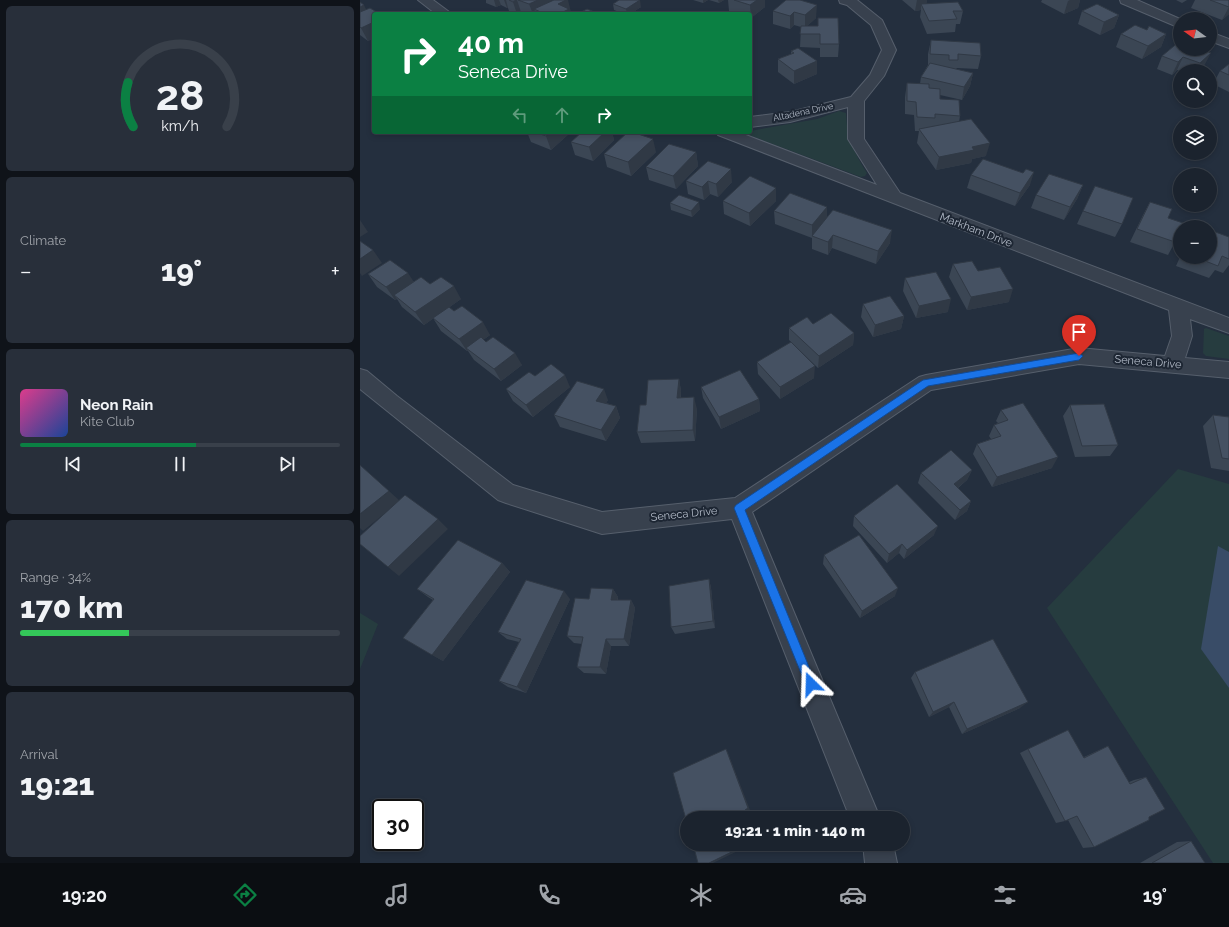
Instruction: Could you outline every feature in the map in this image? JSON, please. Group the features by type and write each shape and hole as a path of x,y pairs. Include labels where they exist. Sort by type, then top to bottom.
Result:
{"street":[{"path":"424,0 442,12"},
{"path":"845,0 852,2 876,23 889,50 876,76 856,100 856,139 895,199"},
{"path":"1126,0 1173,21"},
{"path":"1217,39 1229,44"},
{"name":"Altadena Drive","path":"752,122 790,117 856,100"},
{"name":"Markham Drive","path":"729,134 1229,326"},
{"path":"1172,364 1183,338 1182,323 1177,306"},
{"name":"Seneca Drive","path":"360,377 388,402 506,493 602,523 739,508 926,383 1079,356 1229,370"},
{"path":"739,508 863,811"},
{"path":"879,851 881,863"}],"green space":[{"path":"839,111 846,113 850,137 858,158 867,173 865,176 861,177 748,134 752,134 752,131 817,119"},
{"path":"1206,328 1229,336 1229,359 1206,356 1203,353 1204,329"},
{"path":"1178,469 1229,484 1229,863 1213,863 1047,608"},
{"path":"360,613 378,624 360,669"}],"water":[{"path":"1218,546 1229,552 1229,688 1201,649"}],"building":[{"path":"518,0 538,0 529,4"},
{"path":"554,0 566,0 558,4 569,9 563,12 541,12 534,9"},
{"path":"619,0 640,0 626,9 613,4"},
{"path":"734,0 757,0 750,5"},
{"path":"786,0 800,0 817,5 805,15 794,12 790,16 773,11"},
{"path":"1210,0 1229,0 1229,7"},
{"path":"958,2 963,11 953,11 957,19 929,21 921,4"},
{"path":"1097,4 1119,15 1104,22 1082,11"},
{"path":"370,8 377,12 372,12 372,23 361,28 360,12"},
{"path":"587,9 595,12 581,12"},
{"path":"818,18 838,18 839,44 820,44 820,34 800,34 801,26 818,26"},
{"path":"1135,25 1147,30 1149,26 1166,34 1148,46 1121,34"},
{"path":"931,40 980,43 981,56 958,54 958,60 949,60 949,55 930,54"},
{"path":"1173,47 1173,56 1208,56 1200,63 1183,57 1178,62 1162,56"},
{"path":"798,48 817,61 794,71 778,59 794,53 791,51"},
{"path":"930,63 973,73 964,87 921,77"},
{"path":"1229,64 1229,75 1220,71"},
{"path":"907,83 929,84 929,88 940,89 940,99 959,100 960,116 935,114 935,118 917,117 916,102 907,101"},
{"path":"971,119 990,143 972,147 974,150 939,157 919,129"},
{"path":"580,134 603,134 589,147 571,142"},
{"path":"626,134 638,134 653,139 628,162 604,154"},
{"path":"669,144 696,152 673,176 646,167"},
{"path":"983,159 1023,173 1026,169 1034,172 1020,193 971,175"},
{"path":"708,161 731,169 716,184 708,181 702,187 686,181"},
{"path":"1049,174 1083,185 1070,207 1036,195"},
{"path":"750,176 776,188 749,213 723,201"},
{"path":"1095,186 1133,198 1122,224 1083,211"},
{"path":"790,193 827,207 812,225 774,211"},
{"path":"679,195 699,202 691,211 670,203"},
{"path":"1150,202 1172,209 1168,218 1174,220 1173,241 1137,229"},
{"path":"833,210 892,230 878,251 833,235 828,242 812,236"},
{"path":"1217,233 1229,237 1229,259 1222,256 1218,266 1213,264 1217,264"},
{"path":"360,241 373,250 360,259"},
{"path":"390,260 408,273 386,287 368,274"},
{"path":"972,261 978,271 1000,267 1013,289 971,297 953,264"},
{"path":"936,272 951,299 919,306 905,278"},
{"path":"421,277 430,284 441,277 454,286 415,312 394,295"},
{"path":"890,296 904,316 875,325 863,304"},
{"path":"462,306 483,322 459,339 433,318 449,307 454,311"},
{"path":"831,313 854,333 819,356 789,328 807,317 813,324"},
{"path":"481,337 486,342 493,337 515,353 494,369 466,348"},
{"path":"791,342 815,366 780,387 757,362"},
{"path":"551,364 565,375 526,405 506,389 529,372 535,376"},
{"path":"740,370 759,399 719,417 701,387"},
{"path":"679,379 677,398 694,397 693,430 637,432 640,405 646,405 648,380"},
{"path":"577,381 604,389 596,401 616,406 601,430 554,415"},
{"path":"1023,403 1058,457 997,477 977,444 1001,436 994,425 1008,420 1001,410"},
{"path":"1104,404 1118,445 1082,446 1070,405"},
{"path":"1213,415 1229,417 1229,459 1222,458"},
{"path":"951,450 972,470 954,484 971,501 960,510 921,473"},
{"path":"360,465 389,491 360,514"},
{"path":"897,484 938,526 907,550 902,544 889,554 854,516"},
{"path":"405,495 438,519 388,567 360,544 360,536"},
{"path":"859,535 898,588 862,611 824,555"},
{"path":"458,540 502,563 432,655 403,638 434,599 417,589"},
{"path":"709,579 713,621 671,627 669,586"},
{"path":"526,580 564,591 517,687 499,681 521,639 498,632"},
{"path":"591,588 613,589 611,600 631,600 624,639 606,639 600,667 577,667 583,637 567,636 575,598 589,599"},
{"path":"993,639 1028,702 967,729 954,702 933,712 915,672"},
{"path":"1068,730 1084,758 1108,746 1130,784 1146,777 1165,809 1149,817 1149,820 1094,847 1077,816 1065,821 1028,749"},
{"path":"726,749 748,808 745,811 684,811 673,773"},
{"path":"1191,841 1205,863 1152,863"},
{"path":"695,851 734,851 709,863 698,863"}],"route":[{"path":"811,684 739,508 926,383 1079,356"}]}
